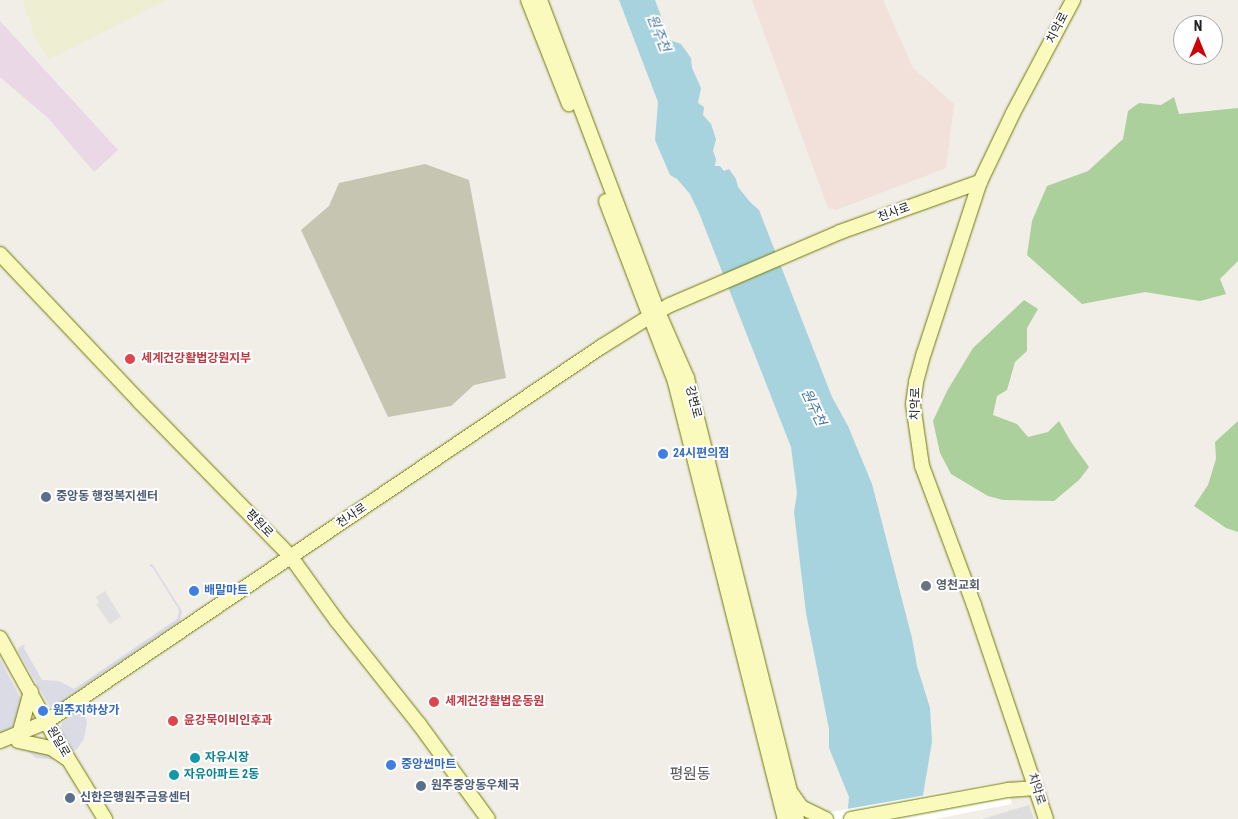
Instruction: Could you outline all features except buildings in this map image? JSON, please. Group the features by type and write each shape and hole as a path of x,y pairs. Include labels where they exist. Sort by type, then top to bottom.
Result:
{"street":[{"name":"강변로","path":"528,0 587,150 687,378 797,819"},
{"name":"강변로","path":"540,0 659,312 785,819"},
{"name":"치악로","path":"1046,819 974,605 922,466 914,421 915,389 921,363 980,182 1070,1"},
{"name":"천사로","path":"0,740 30,735 41,725 659,312 808,246 980,182"},
{"name":"평원로","path":"0,254 140,402 291,557 337,621 419,724 488,819"},
{"name":"원일로","path":"0,638 30,691 41,725 68,759 105,819"},
{"path":"30,691 19,736 51,748 68,759"},
{"name":"천사로","path":"0,749 19,736"},
{"path":"894,819 1008,790 1036,788"},
{"path":"789,790 801,807 823,818"},
{"path":"850,819 970,801"}],"shaded area":[{"path":"23,0 166,0 48,60 34,35"},
{"path":"752,0 883,0 913,68 954,104 946,168 836,210 828,208"},
{"path":"0,21 118,150 94,172 48,118 0,77"},
{"path":"425,164 469,180 506,378 474,385 451,406 388,417 301,230 329,206 339,183"},
{"path":"150,564 153,565 182,611 180,622 55,708 50,707 18,651 19,647 25,644 24,648 42,680 59,681 74,689 177,619 179,610"},
{"path":"105,591 121,617 110,624 96,604 99,602 96,597"},
{"path":"0,659 23,703 19,725 0,734"},
{"path":"82,710 87,722 84,739 77,749 70,753 59,731 63,722"},
{"path":"29,747 49,750 58,760 36,758 26,750 19,753"},
{"path":"1029,805 1034,819 982,819"}],"green space":[{"path":"1174,97 1179,114 1238,108 1238,261 1220,279 1226,294 1200,301 1145,292 1082,304 1027,255 1032,221 1047,186 1088,171 1123,139 1128,111 1139,103 1161,105"},
{"path":"1024,300 1038,309 1027,328 1027,351 1015,362 1007,390 997,396 993,415 1017,424 1028,437 1048,432 1059,421 1089,467 1079,480 1054,501 1003,500 988,496 951,474 940,453 933,421 947,391 973,348"},
{"path":"1238,421 1238,532 1226,528 1194,506 1208,485 1216,459 1215,442"}],"water":[{"name":"원주천","path":"619,0 655,0 670,40 681,44 691,58 692,68 701,88 698,103 704,107 703,115 711,124 716,139 713,151 716,159 715,166 720,166 724,171 729,169 736,179 738,187 759,210 832,397 848,426 872,484 912,638 917,666 930,708 932,742 923,795 926,819 847,819 849,797 829,748 829,729 806,613 794,512 797,493 791,447 699,213 690,194 677,179 670,175 655,140 658,102"}],"pier":[{"path":"1005,781 1012,804 935,819 820,819 819,814"}],"place":[{"name":"세계건강활법강원지부","path":"130,359"},
{"name":"24시편의점","path":"663,454"},
{"name":"중앙동 행정복지센터","path":"46,497"},
{"name":"영천교회","path":"926,586"},
{"name":"배말마트","path":"194,591"},
{"name":"세계건강활법운동원","path":"434,702"},
{"name":"원주지하상가","path":"43,711"},
{"name":"윤강묵이비인후과","path":"173,721"},
{"name":"자유시장","path":"195,758"},
{"name":"중앙썬마트","path":"391,765"},
{"name":"자유아파트 2동","path":"174,775"},
{"name":"원주중앙동우체국","path":"421,786"},
{"name":"신한은행원주금용센터","path":"70,798"}],"district":[{"name":"평원동","path":"690,775"}]}
